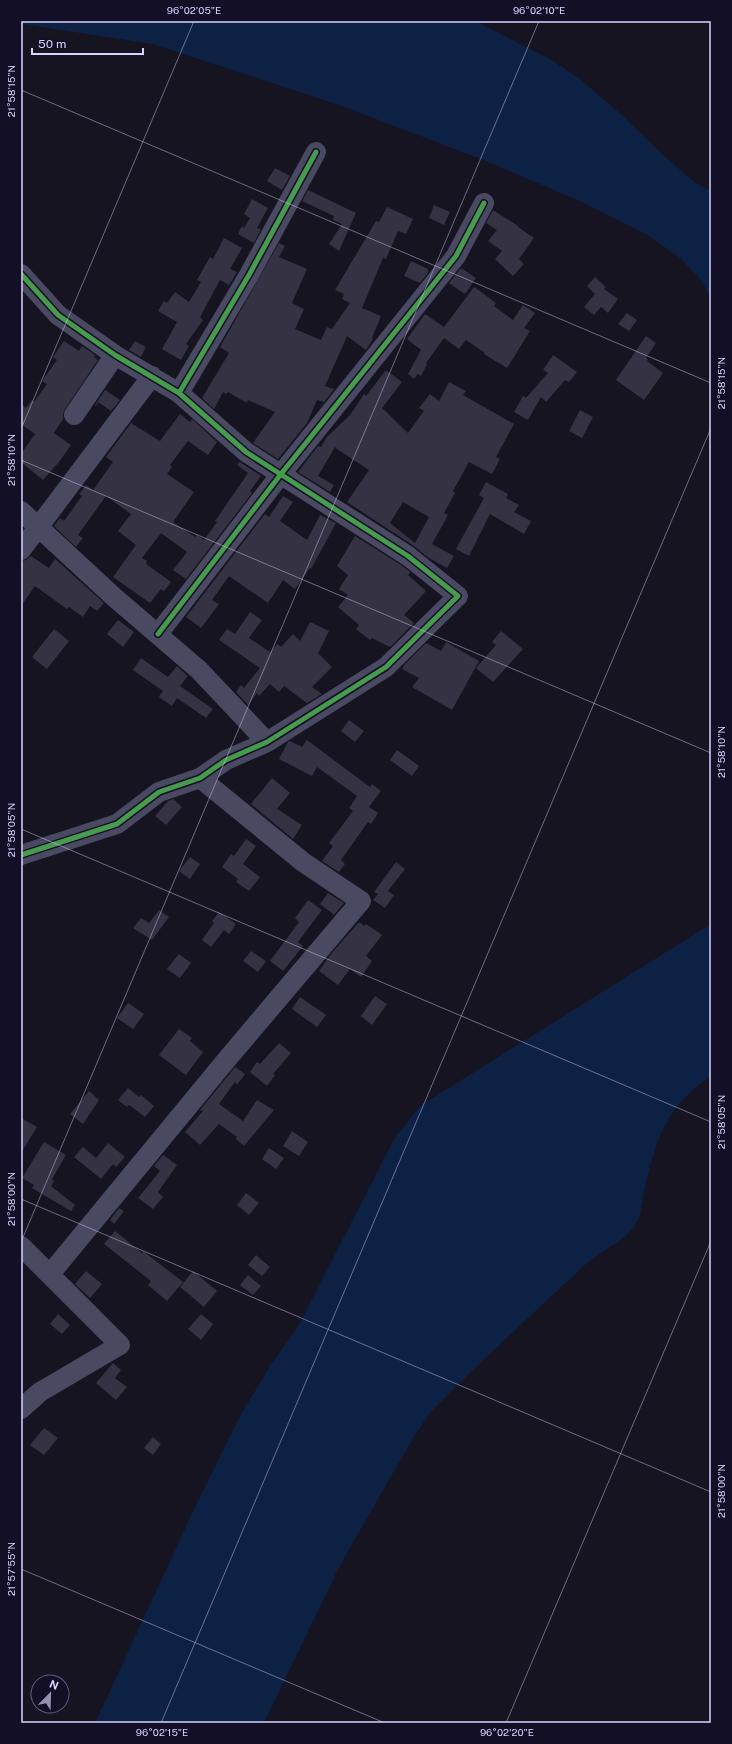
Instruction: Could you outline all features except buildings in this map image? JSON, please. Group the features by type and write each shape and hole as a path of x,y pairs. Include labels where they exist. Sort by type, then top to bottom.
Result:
{"street":[{"path":"179,393 250,275 316,152"},
{"path":"158,634 281,474 456,256 484,204"},
{"path":"21,274 58,315 115,355 179,393 246,452 408,556 458,596 386,667 267,742 226,760 200,778 159,792 117,824 21,855"},
{"path":"74,415 115,355"},
{"path":"21,550 152,376"},
{"path":"21,511 114,598 199,670 267,742"},
{"path":"50,1274 228,1058 361,901 303,862 200,778"},
{"path":"21,1246 120,1346 40,1392 21,1409"}],"water":[{"path":"21,21 475,21 550,59 581,80 623,116 663,155 694,182 711,191 711,298 702,281 680,258 646,234 582,202 481,159 339,105 153,44 21,24"},
{"path":"711,924 711,1076 683,1099 666,1124 659,1138 649,1169 638,1220 628,1234 585,1265 486,1357 429,1414 413,1438 339,1567 264,1723 95,1723 197,1503 240,1416 272,1363 299,1325 394,1139 420,1106"}],"cycle path":[{"path":"179,393 249,275 316,152"},
{"path":"158,634 281,474 456,256 484,203"},
{"path":"21,274 58,315 115,355 179,393 246,452 408,556 458,596 386,667 267,742 226,760 200,778 159,792 117,824 21,855"}]}
